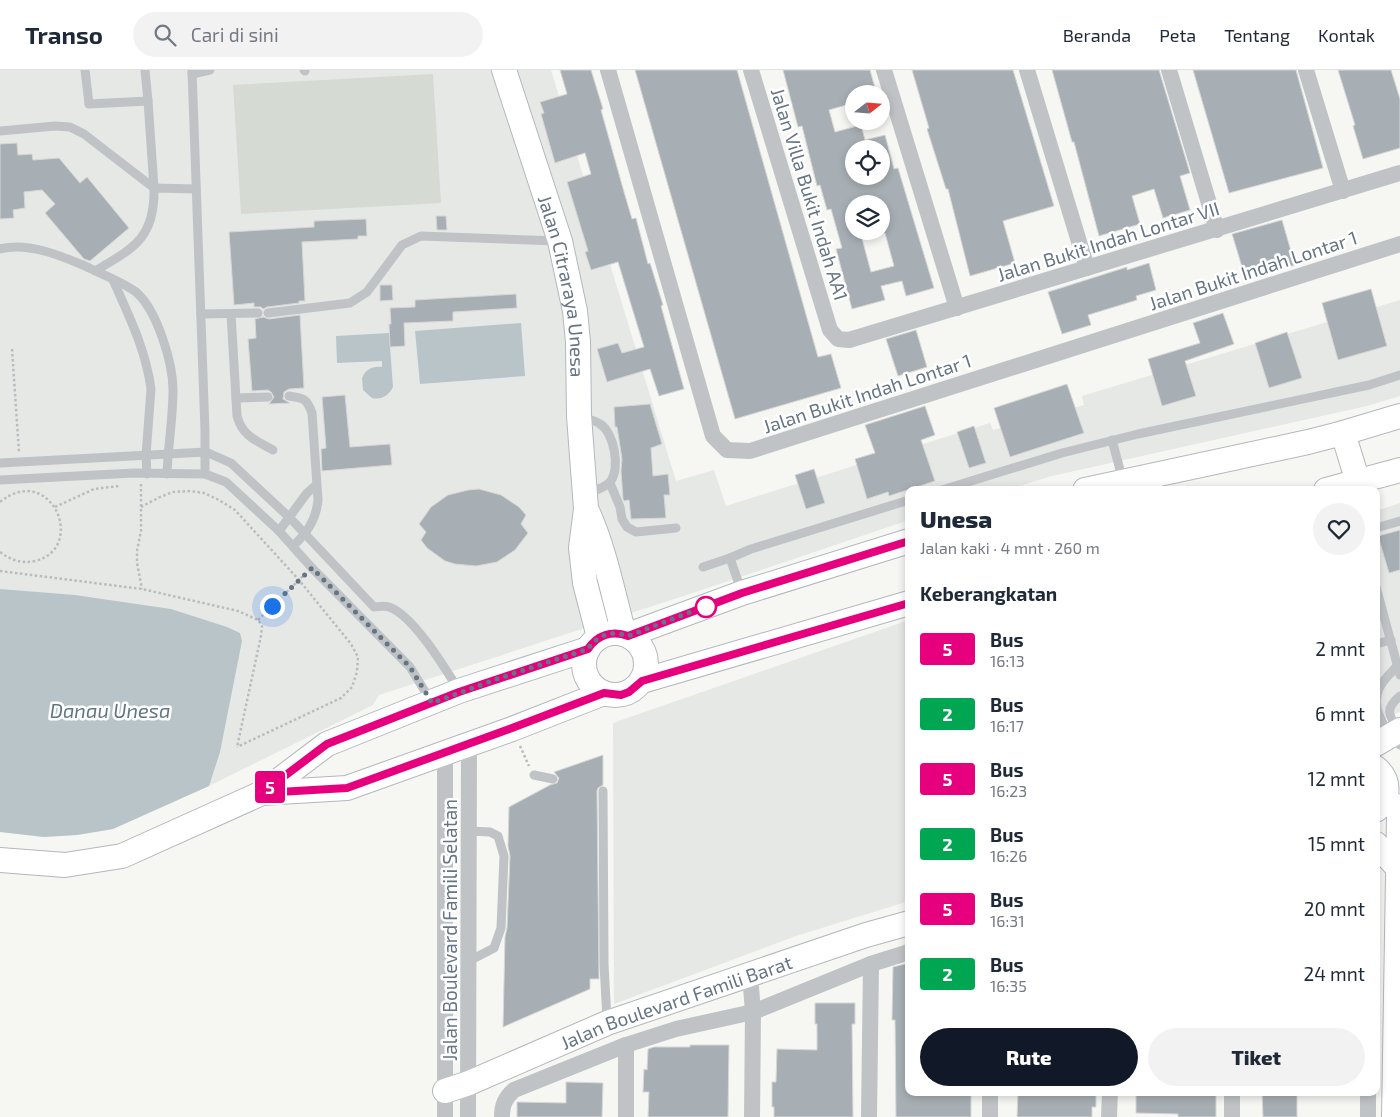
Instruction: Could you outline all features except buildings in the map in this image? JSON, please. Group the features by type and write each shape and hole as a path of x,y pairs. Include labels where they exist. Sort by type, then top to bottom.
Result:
{"main road":[{"name":"Jalan Citraraya Unesa","path":"504,70 560,241 575,311 578,342 579,416 586,502 581,548 585,583 587,646"},
{"path":"1101,486 1343,433 1400,416"},
{"path":"1343,433 1359,486 1400,470"},
{"name":"Jalan Citraraya Unesa","path":"586,502 626,635"},
{"path":"0,860 65,865 122,856 262,793 327,744 459,692 587,646 607,634 626,635 742,593 905,542"},
{"path":"642,681 905,604"},
{"path":"262,793 347,788 596,696 621,695 636,688 642,681 647,664 642,647 626,635"},
{"path":"587,646 585,670 588,680 595,688 596,696"},
{"path":"327,744 320,762 324,774 347,788"},
{"path":"1385,786 1399,814 1394,1117"},
{"path":"1380,848 1397,867"},
{"name":"Jalan Boulevard Famili Barat","path":"445,1091 469,1083 608,1023 866,935 905,924"}],"street":[{"name":"Jalan Bukit Indah Lontar 1","path":"608,70 714,436 727,450 750,451 1400,244"},
{"name":"Jalan Villa Bukit Indah AA1","path":"752,70 830,330"},
{"path":"884,70 957,308"},
{"path":"1027,70 1087,268"},
{"path":"1169,70 1217,230"},
{"path":"1306,70 1343,191"},
{"name":"Jalan Bukit Indah Lontar VII","path":"830,330 838,339 849,340 1400,173"},
{"name":"Jalan Boulevard Famili Selatan","path":"468,1117 469,744"},
{"name":"Jalan Boulevard Famili Selatan","path":"445,753 445,1117"},
{"path":"502,1117 502,1106 506,1097 514,1090 626,1045 676,1029 753,1012 871,964 905,953"},
{"path":"869,1117 871,964"},
{"path":"750,975 753,1012 752,1117"},
{"path":"626,1045 626,1117"},
{"path":"990,1096 990,1117"},
{"path":"1110,1096 1110,1117"},
{"path":"1232,1096 1232,1117"},
{"path":"1368,1096 1368,1117"}],"lane":[{"path":"85,70 89,104 148,101"},
{"path":"94,271 128,252 140,240 149,227 155,207 145,70"},
{"path":"205,474 206,452 192,72 210,70"},
{"path":"0,131 55,126 70,127 84,134 154,188 196,190"},
{"path":"268,314 350,303 367,292 402,245 421,236 560,241"},
{"path":"0,249 7,247 37,249 74,261 136,292 147,304 156,320 166,352 173,388 167,474"},
{"path":"113,279 142,347 150,379 151,390 144,474"},
{"path":"201,314 258,313"},
{"path":"231,314 236,416 240,427 250,436 273,450"},
{"path":"955,486 1062,453 1112,440 1369,384 1400,375"},
{"path":"289,396 303,398 309,404 312,413 317,510 306,534 293,546"},
{"path":"236,398 268,397"},
{"path":"579,416 601,424 609,433 614,446 615,474 610,483 586,502"},
{"path":"1112,440 1123,481"},
{"path":"0,463 206,452 231,463 306,534 374,608"},
{"path":"0,480 144,474 205,474 226,482 279,531 312,568 410,667 432,703"},
{"path":"610,483 627,528 636,532 676,528"},
{"path":"279,531 307,493 316,485"},
{"path":"703,566 751,549 905,501"},
{"path":"1380,527 1400,522"},
{"path":"730,558 742,593"},
{"path":"1380,602 1399,669 1380,688"},
{"path":"362,619 374,608 387,606 398,612 435,652 459,692"},
{"path":"1380,643 1391,640"},
{"path":"1394,736 1389,711 1390,706 1400,696"},
{"path":"1380,718 1394,736"},
{"path":"534,775 553,779"},
{"path":"603,791 604,964 608,1023"},
{"path":"469,961 494,948 501,928 504,856 498,836 490,832 470,831"}],"path":[{"path":"12,349 20,463"},
{"path":"142,589 137,564 137,550 144,474"},
{"path":"132,485 142,484"},
{"path":"55,507 94,489 122,486"},
{"path":"0,502 17,492 28,491 38,494 48,499 55,507 60,516 61,527 60,537 55,547 48,555 39,560 28,563 18,562 0,552"},
{"path":"0,572 142,589 238,611 258,620 262,626 261,636 237,747 341,698 352,687 357,672 358,657 352,644 299,580 235,510 204,493 190,491 173,492 141,507"},
{"path":"258,620 312,568"},
{"path":"512,728 534,775"}],"shaded area":[{"path":"0,70 551,70 676,481 714,470 726,506 990,423 993,430 1084,405 1082,396 1400,300 1400,396 1367,406 1052,476 1019,486 905,486 905,521 708,588 379,695 373,705 209,786 113,829 77,835 44,837 0,832"},
{"path":"433,74 441,203 241,214 233,85"},
{"path":"1400,503 1400,712 1380,720 1380,510"},
{"path":"905,621 905,902 796,936 614,1004 613,723"}],"water":[{"path":"521,323 525,376 420,384 415,331"},
{"path":"389,333 393,387 384,397 372,398 363,390 362,378 365,372 370,369 382,367 382,361 337,363 336,336"},
{"name":"Danau Unesa","path":"0,589 75,595 171,609 240,633 242,641 220,752 209,786 113,829 77,835 44,837 0,832"}],"bus line":[{"name":"5","path":"905,542 742,593 628,636 615,633 607,634 593,642 588,649 459,692 327,744 262,793 347,788 604,693 621,695 636,688 642,681 905,604"}],"route":[{"path":"272,606 312,568 410,667 432,703 459,692 588,649 593,642 607,634 615,633 628,636 709,605 706,607"}]}
